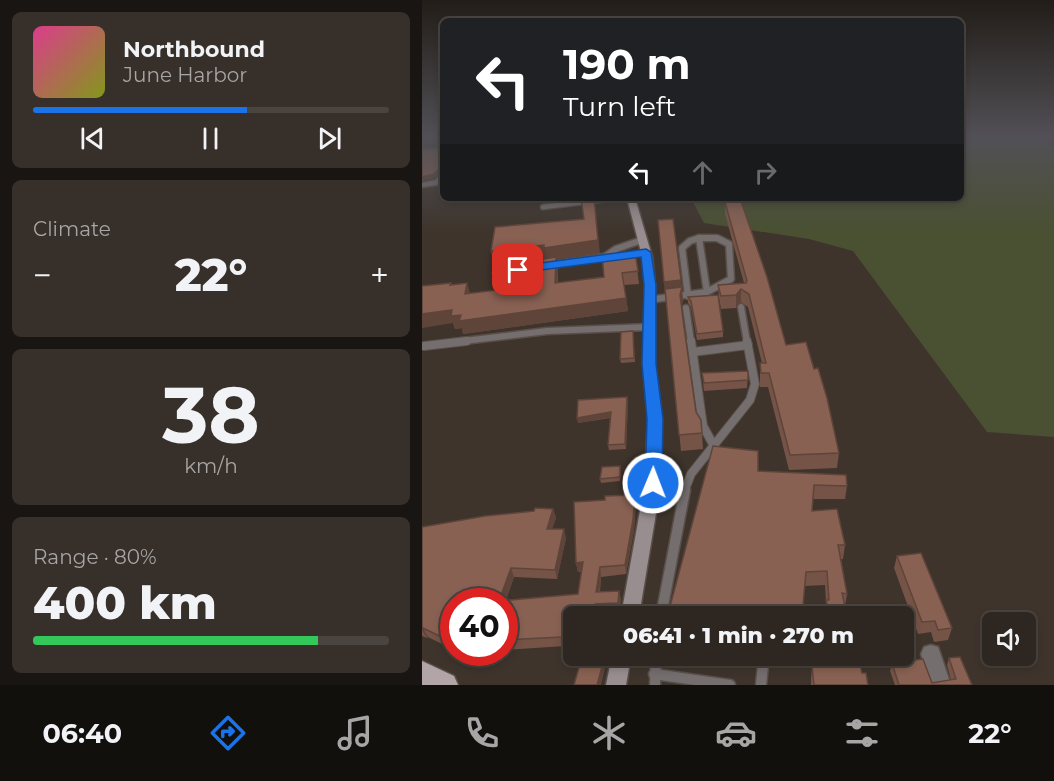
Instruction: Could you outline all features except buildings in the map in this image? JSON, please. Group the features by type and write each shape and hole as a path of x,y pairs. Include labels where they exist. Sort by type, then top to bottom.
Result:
{"main road":[{"path":"422,673 445,685"}],"street":[{"path":"422,185 440,181"},
{"path":"632,201 650,285 648,300 649,364 655,419 653,483 632,606"},
{"path":"931,654 941,685"},
{"path":"616,685 620,666"}],"lane":[{"path":"543,207 592,201"},
{"path":"700,238 707,292"},
{"path":"648,300 688,296 723,286 731,279 731,260 729,244 723,239 700,238 690,241 682,248 688,296"},
{"path":"606,256 616,249 641,248"},
{"path":"496,273 626,254"},
{"path":"663,606 684,493 691,474 750,400 755,384 741,307"},
{"path":"686,308 703,426 714,446"},
{"path":"424,346 547,331 648,327"},
{"path":"693,352 748,345"},
{"path":"761,685 764,666"},
{"path":"655,680 730,685"}],"green space":[{"path":"964,168 1054,168 1054,437 987,432 853,251 809,239 704,223 693,201 964,201"}],"route":[{"path":"518,270 646,252 650,285 648,300 649,364 655,419 653,483"}]}
